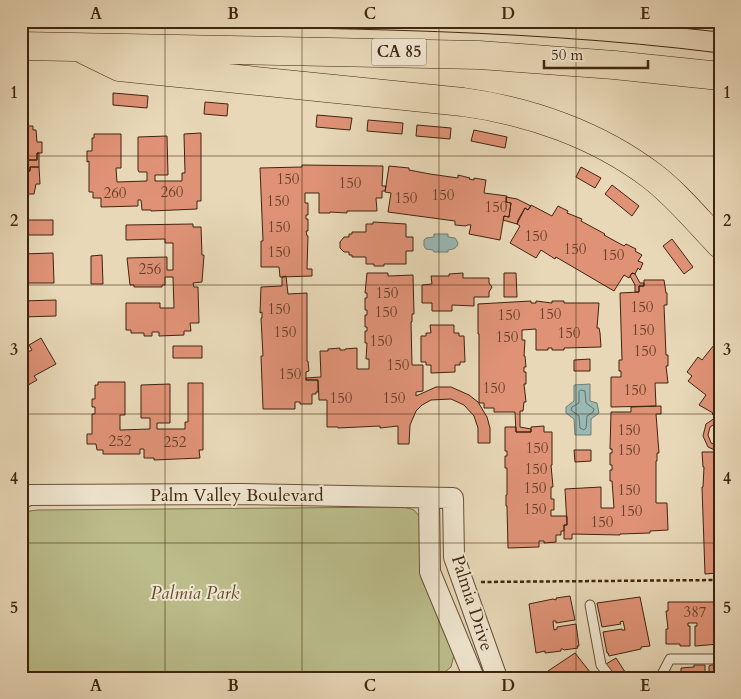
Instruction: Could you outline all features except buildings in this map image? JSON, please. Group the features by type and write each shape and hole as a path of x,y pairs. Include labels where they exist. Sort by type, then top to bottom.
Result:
{"highway":[{"name":"CA 85","path":"21,46 478,55 614,65 720,76"},
{"path":"77,47 119,68 490,105 520,113 564,128 627,159 654,177 720,244"}],"street":[{"name":"Palm Valley Boulevard","path":"21,498 30,496 241,494 453,498"},
{"name":"Palmia Drive","path":"429,498 430,572 474,678"},
{"name":"Palmia Drive","path":"453,498 454,557 497,678"}],"lane":[{"path":"590,605 601,665 611,678"},
{"path":"660,678 670,660 720,659"}],"path":[{"path":"463,583 720,580"}],"green space":[{"name":"Palmia Park","path":"404,507 414,510 420,517 454,655 451,667 441,675 31,678 21,676 21,512 38,510"}],"water":[{"path":"434,234 448,234 448,237 455,238 458,243 457,246 448,250 448,252 434,252 433,250 426,249 424,240 434,237"},
{"path":"590,384 590,401 597,403 599,413 591,419 591,435 575,435 574,419 566,413 566,407 574,401 574,385"}],"tram line":[{"path":"614,21 720,32"},
{"path":"21,22 478,33 639,44 720,53"}]}
